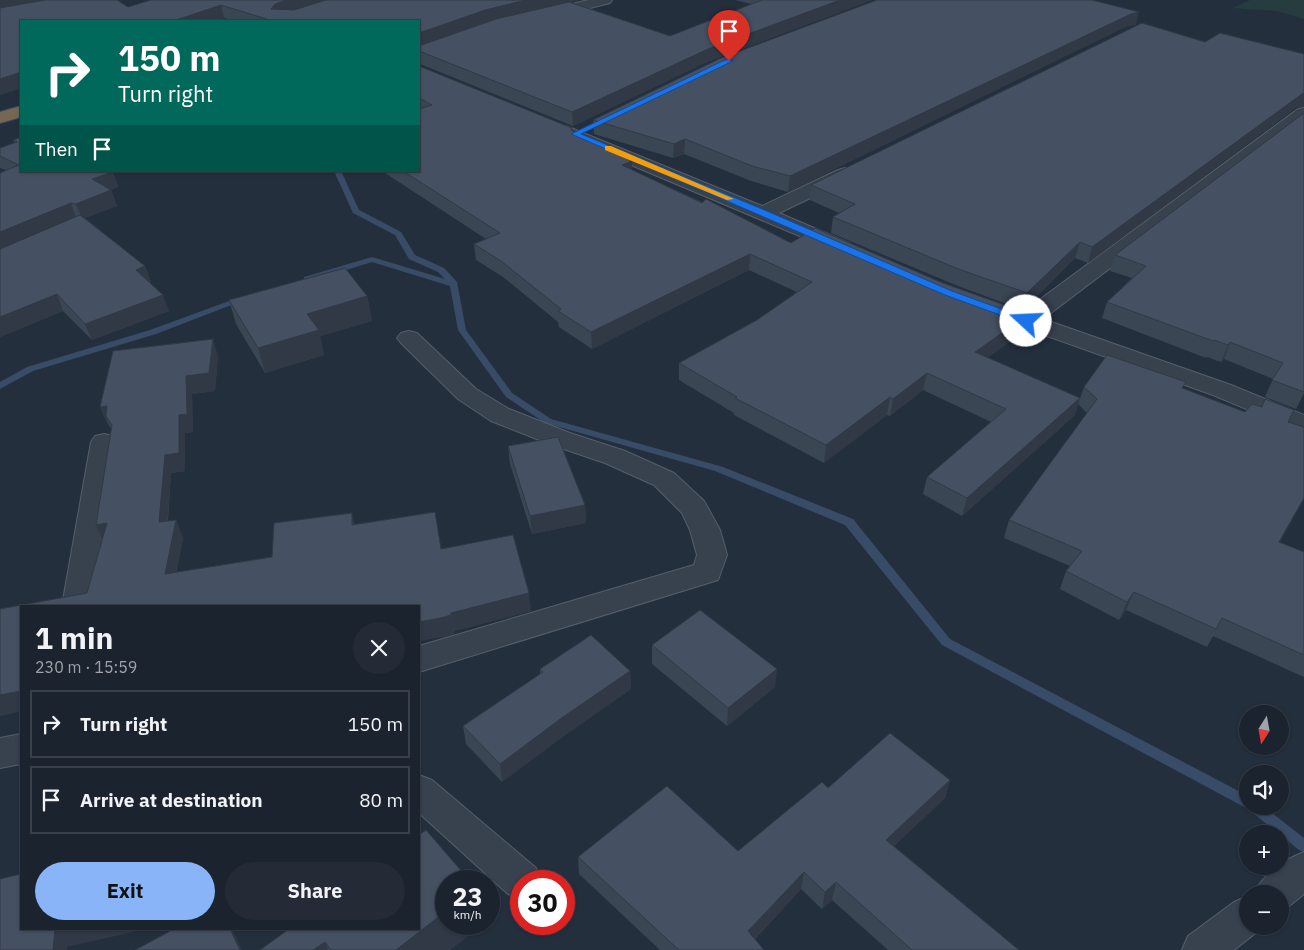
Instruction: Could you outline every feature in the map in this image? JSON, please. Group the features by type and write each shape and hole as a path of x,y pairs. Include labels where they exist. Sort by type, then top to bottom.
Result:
{"highway":[{"path":"0,118 20,110"}],"street":[{"path":"528,19 605,0"},
{"path":"1026,321 1304,113"},
{"path":"548,123 584,130 764,213 861,255"},
{"path":"764,213 858,167"},
{"path":"957,296 1222,390 1304,425"},
{"path":"409,338 467,394 500,415 561,439 615,457 664,478 694,508 705,530 712,556 707,572 664,587 420,659"},
{"path":"77,605 104,442"},
{"path":"0,753 20,748"},
{"path":"421,797 510,871"},
{"path":"1202,950 1239,922"}],"green space":[{"path":"1250,0 1304,0 1304,19 1277,11 1233,8"}],"building":[{"path":"45,0 117,0 128,7 151,0 286,0 275,4 271,9 294,10 326,0 526,0 485,10 420,33 420,20 270,20 221,5 176,20 20,20 20,72 0,79 0,8"},
{"path":"762,0 840,0 708,49 572,112 420,51 420,46 496,19 569,2 670,36"},
{"path":"877,0 1092,0 1139,12 1131,14 790,176 752,166 685,139 674,144 593,120 721,58"},
{"path":"1142,23 1205,42 1220,33 1304,54 1304,93 1092,247 1080,242 1027,293 961,270 833,217 855,204 811,185"},
{"path":"420,66 572,128 571,130 632,161 622,165 702,203 706,199 791,243 815,228 943,283 1013,308 1003,317 1016,323 975,352 1080,398 967,498 927,477 1006,409 927,373 893,399 890,397 826,445 735,398 737,397 679,363 757,320 812,282 750,254 591,332 558,311 561,309 501,261 474,244 500,233 405,172 420,172 420,109 432,105 420,99"},
{"path":"1304,113 1304,392 1272,380 1283,363 1230,342 1228,345 1213,341 1107,302 1146,266 1115,255"},
{"path":"20,137 20,172 113,172 92,179 111,190 76,204 71,203 0,232 0,173 19,165 0,156 0,148 17,142 13,140"},
{"path":"80,215 145,266 136,270 163,295 85,324 57,294 0,317 0,249"},
{"path":"345,268 367,296 307,314 319,330 258,348 229,300"},
{"path":"213,339 209,373 186,376 187,414 179,415 179,453 165,455 159,522 176,520 165,574 272,557 274,523 352,513 352,525 435,512 441,549 513,535 529,593 451,613 451,615 441,618 420,622 420,605 22,605 87,593 107,523 96,525 112,425 106,416 107,406 100,407 113,351"},
{"path":"1107,355 1186,382 1182,388 1245,412 1252,404 1262,407 1265,399 1294,410 1288,422 1304,427 1304,498 1279,542 1304,552 1304,655 1222,618 1216,629 1134,592 1127,602 1066,571 1082,551 1009,520 1097,399 1084,387"},
{"path":"558,437 585,505 530,516 508,446"},
{"path":"20,605 20,691 0,695 0,609"},
{"path":"700,610 777,669 728,708 652,645"},
{"path":"591,635 630,671 563,717 500,764 463,726 543,672 540,669"},
{"path":"890,733 950,780 886,840 1019,950 912,950 836,882 825,892 804,872 748,931 764,950 679,950 578,857 667,786 738,851 822,782 828,788"},
{"path":"426,830 461,870 435,870 435,920 396,950 331,950 325,942 313,950 260,950 288,930 420,930 420,834"},
{"path":"20,874 20,930 55,930 53,950 0,950 0,879"},
{"path":"172,930 230,930 240,950 135,950"}],"waterway":[{"path":"337,172 356,211 398,234 412,257 441,270 454,284 462,330 509,395 548,421 719,469 849,522 946,642 1239,798"},
{"path":"307,279 372,259 453,284"},
{"path":"0,386 30,369 153,332 243,299"},
{"path":"1264,815 1304,846"}],"slow traffic":[{"path":"608,148 730,199"}],"route":[{"path":"729,61 575,134 949,293 1026,321"}]}
